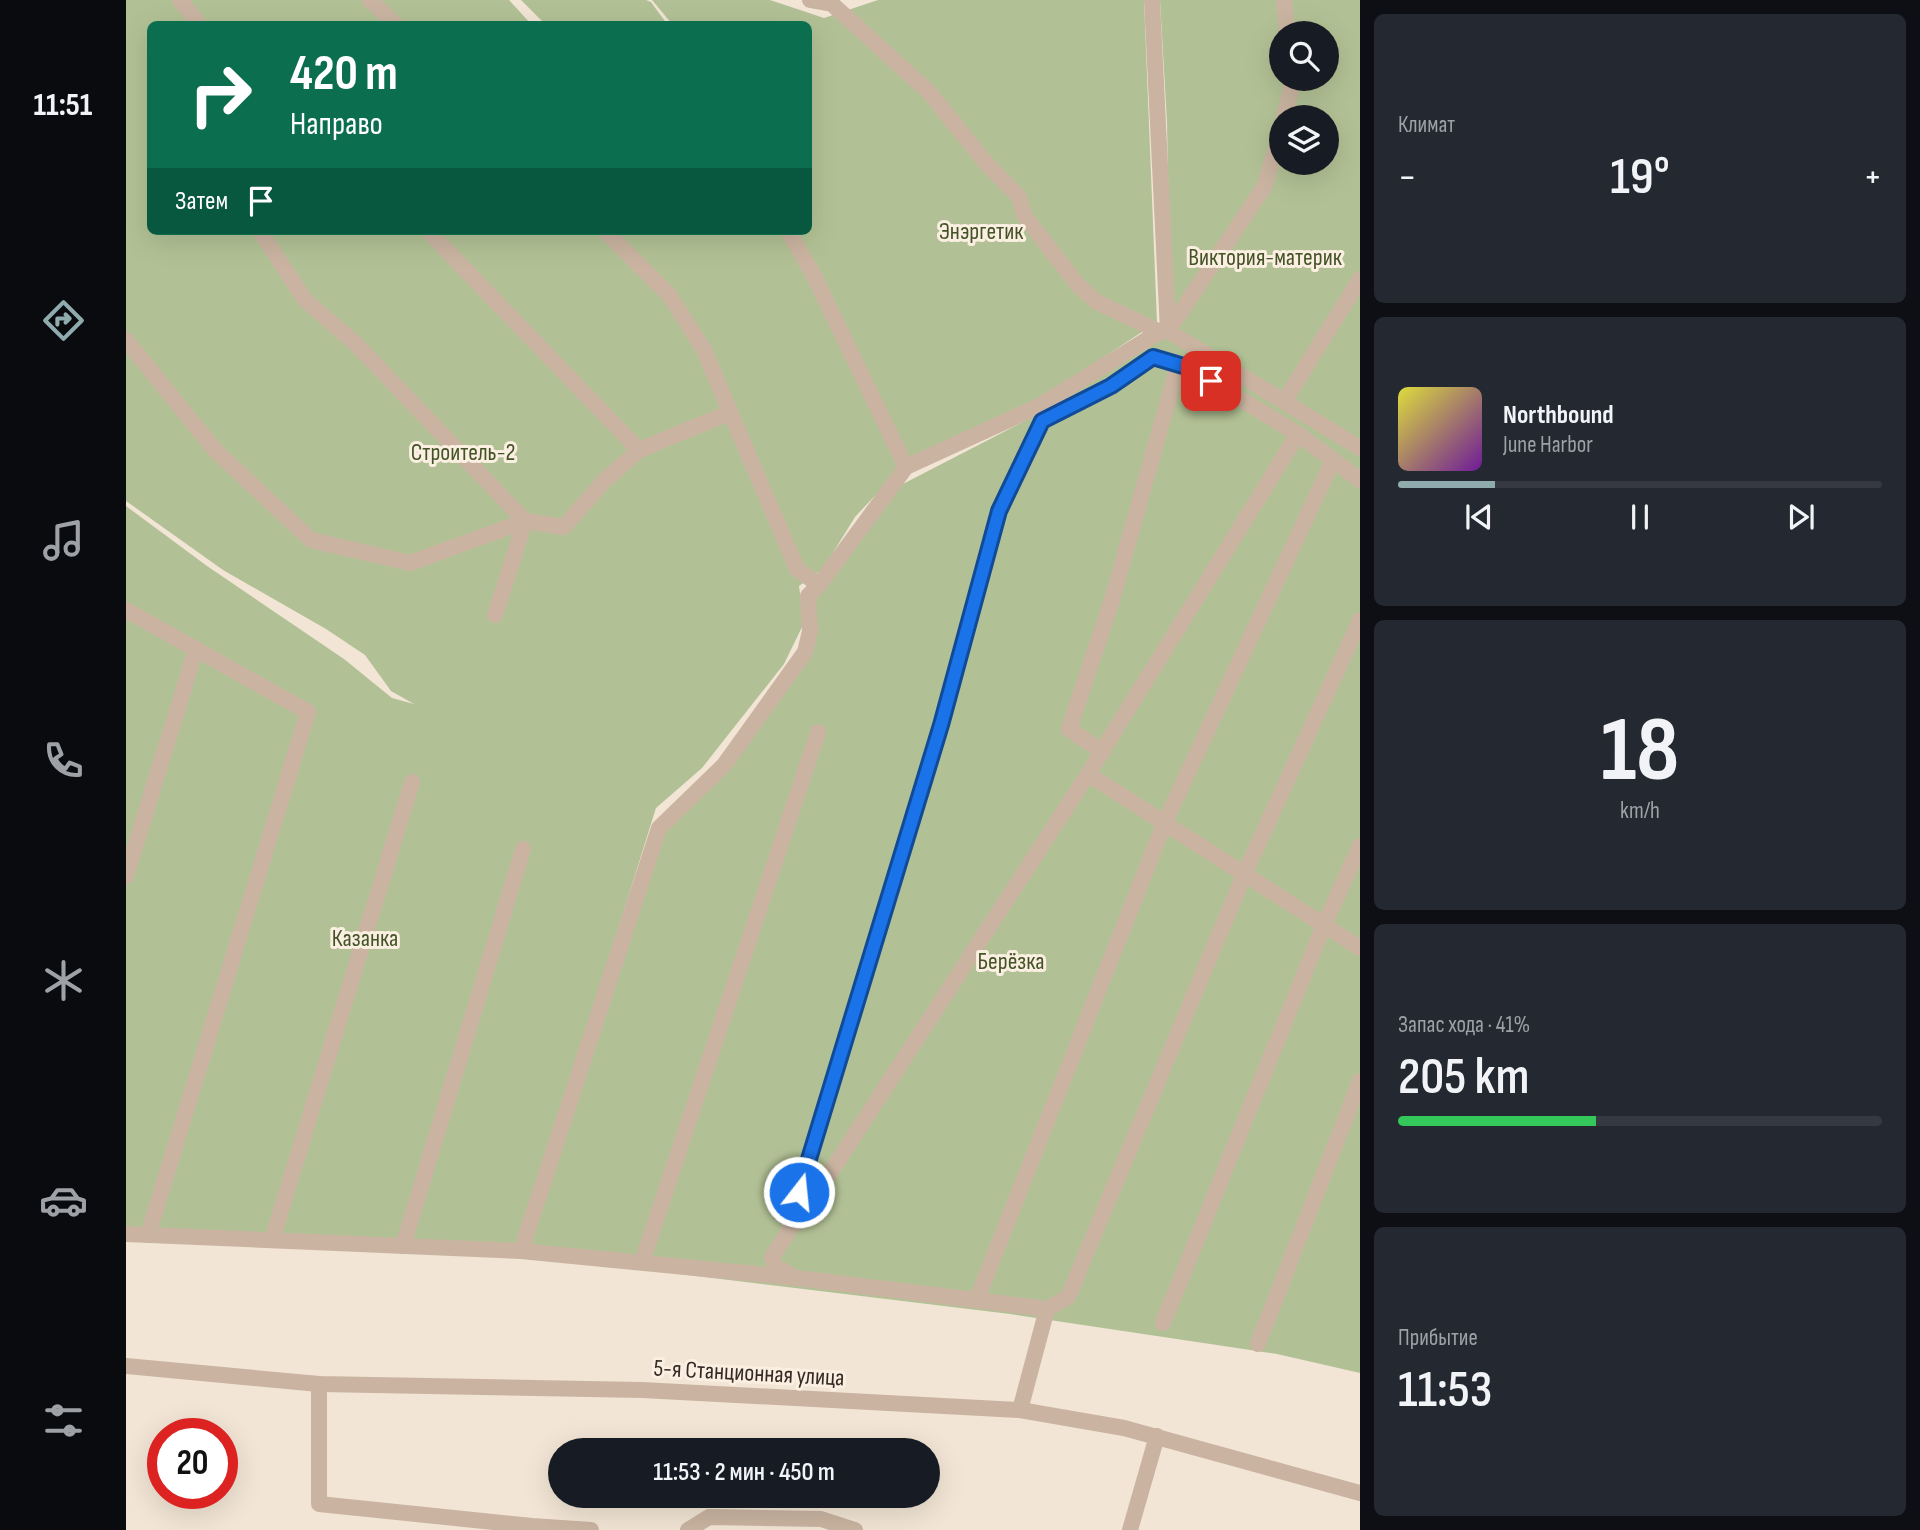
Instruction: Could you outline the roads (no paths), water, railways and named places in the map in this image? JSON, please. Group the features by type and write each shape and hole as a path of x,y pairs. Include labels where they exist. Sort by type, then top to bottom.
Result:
{"street":[{"path":"180,0 197,21"},
{"path":"370,0 392,21"},
{"path":"810,0 832,4 929,92 986,163 1019,197 1024,215 1077,284 1097,302 1164,331 1284,400 1360,448"},
{"path":"1152,0 1164,331"},
{"path":"1284,0 1286,21"},
{"path":"521,1251 659,828 724,765 805,652 810,631 808,596 819,585 906,467 1039,405 1164,331 1264,187 1269,171"},
{"path":"263,235 305,300 355,343 525,522"},
{"path":"432,235 639,450"},
{"path":"609,235 669,295 703,348 796,569 819,585"},
{"path":"790,235 812,272 906,467"},
{"path":"1284,400 1360,279"},
{"path":"126,340 215,450 311,540 410,563 525,522 564,527 603,482 639,450 729,413"},
{"path":"802,1212 795,1206 941,725 999,511 1042,421 1111,386 1153,357 1190,368 1298,434 1360,480"},
{"path":"1102,752 1069,729 1112,600 1178,365"},
{"path":"797,1279 775,1265 772,1257 820,1189 1088,774 1298,434"},
{"path":"977,1299 1164,824 1333,460"},
{"path":"495,615 525,522"},
{"path":"126,610 307,712 148,1235"},
{"path":"126,1234 521,1251 797,1279 1047,1309 1068,1297 1244,875 1360,620"},
{"path":"126,876 196,649"},
{"path":"642,1262 818,732"},
{"path":"1088,774 1360,948"},
{"path":"272,1240 412,782"},
{"path":"1163,1323 1324,925 1360,846"},
{"path":"403,1246 523,849"},
{"path":"1258,1344 1360,1081"},
{"path":"1020,1410 1047,1309"},
{"name":"5-я Станционная улица","path":"126,1366 319,1384 642,1390 1020,1410 1157,1436 1360,1493"},
{"path":"319,1384 319,1503 591,1530"},
{"path":"1130,1530 1157,1436"},
{"path":"688,1530 709,1517 821,1519 855,1530"}],"park label":[{"name":"Энэргетик","path":"981,231"},
{"name":"Виктория-материк","path":"1265,257"},
{"name":"Строитель-2","path":"463,452"},
{"name":"Казанка","path":"365,938"},
{"name":"Берёзка","path":"1011,961"}]}
